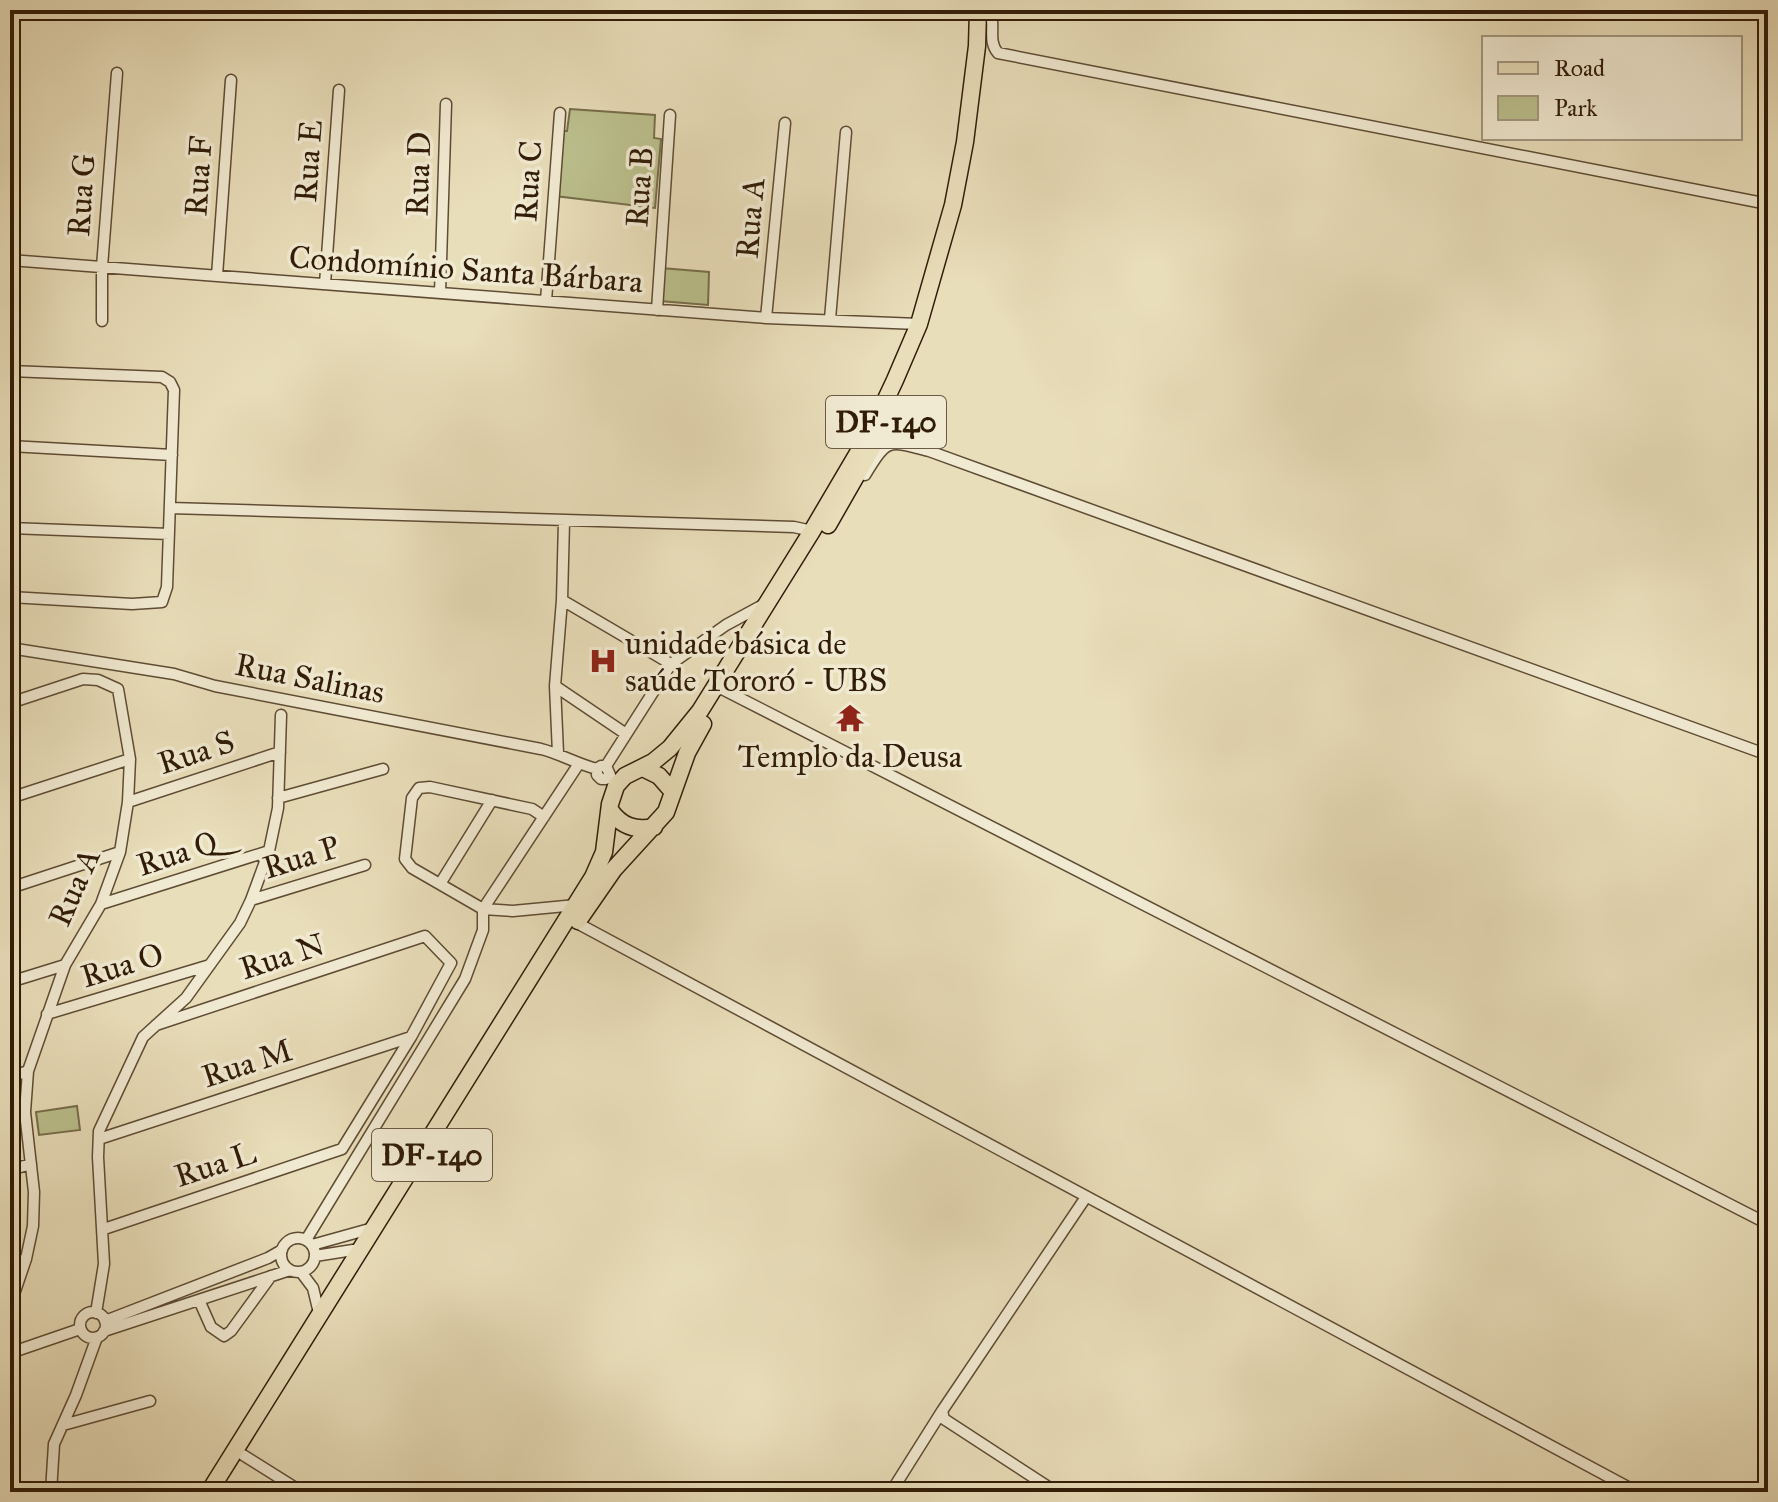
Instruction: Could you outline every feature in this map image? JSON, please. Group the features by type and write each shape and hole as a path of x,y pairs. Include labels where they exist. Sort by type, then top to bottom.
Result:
{"main road":[{"name":"DF-140","path":"209,1492 593,877 604,852 616,786 670,748 686,731 769,601 872,429 919,324 953,205 967,128 978,10"},
{"name":"DF-140","path":"220,1492 577,923 614,869 666,812 687,753 854,482 905,383 947,267 964,204 975,143 989,10"},
{"path":"637,770 659,776 673,792"},
{"path":"610,810 629,827 654,827"}],"street":[{"path":"989,10 993,18 992,42 998,53 1768,204"},
{"name":"Rua G","path":"102,321 102,267 117,73"},
{"name":"Rua F","path":"217,276 231,80"},
{"name":"Rua E","path":"325,284 339,90"},
{"name":"Rua D","path":"440,293 446,104"},
{"name":"Rua C","path":"546,301 560,113"},
{"name":"Rua B","path":"657,310 670,115"},
{"name":"Rua A","path":"766,318 785,123"},
{"path":"830,319 846,132"},
{"name":"Condomínio Santa Bárbara","path":"10,260 766,318 919,324"},
{"path":"10,371 162,377 170,382 174,390 167,587 162,602 132,604 10,597"},
{"path":"854,482 861,481 887,445 900,444 929,451 1768,755"},
{"path":"10,446 172,455"},
{"path":"170,508 794,527 812,531"},
{"path":"558,753 555,686 564,521"},
{"path":"10,528 169,534"},
{"path":"562,600 671,664"},
{"path":"610,810 604,771 671,664 726,625 769,601"},
{"name":"Rua Salinas","path":"10,648 174,674 215,686 558,753 578,765 604,771 637,770"},
{"name":"Rua A","path":"10,703 83,679 98,680 118,689 130,759 128,802 120,852 101,904 65,965 28,1071 25,1112 34,1192 33,1226 10,1306"},
{"path":"555,686 626,734"},
{"path":"724,690 1768,1224"},
{"path":"51,1492 54,1444 102,1330 96,1313 104,1264 99,1131 135,1049 143,1037 186,998 240,923 251,900 269,851 278,798 281,715"},
{"name":"Rua S","path":"128,802 280,752"},
{"path":"10,798 130,759"},
{"path":"102,1330 311,1266 311,1247 465,979 483,930 483,909 578,765"},
{"path":"278,798 383,769"},
{"path":"544,817 532,809 430,787 419,788 412,798 405,859 412,868 483,909 513,911 576,905"},
{"path":"440,884 492,800"},
{"name":"Rua Q","path":"101,904 269,851"},
{"path":"10,888 120,852"},
{"name":"Rua P","path":"251,900 365,865"},
{"path":"577,923 1637,1492"},
{"name":"Rua N","path":"156,1025 425,936 451,963 411,1037"},
{"path":"10,982 65,965"},
{"name":"Rua O","path":"47,1014 211,965"},
{"name":"Rua M","path":"99,1139 411,1037"},
{"name":"Rua L","path":"104,1229 342,1149 411,1037"},
{"path":"10,1077 28,1071"},
{"path":"10,1170 31,1164"},
{"path":"891,1492 1086,1197"},
{"path":"311,1247 375,1228"},
{"path":"319,1316 316,1295 296,1271 282,1261 284,1245 294,1239 311,1247 361,1251"},
{"path":"96,1313 85,1315 80,1324 87,1337 282,1250"},
{"path":"10,1264 26,1259"},
{"path":"232,1272 237,1287"},
{"path":"199,1300 211,1327 224,1336 231,1331 271,1276"},
{"path":"10,1362 10,1353 80,1329"},
{"path":"63,1425 150,1401"},
{"path":"942,1411 944,1419 1056,1492"},
{"path":"243,1455 302,1492"}],"green space":[{"path":"570,109 655,115 654,138 661,139 655,208 555,196 560,131 567,131"},
{"path":"661,268 709,272 708,305 660,301"},
{"path":"77,1106 80,1130 39,1135 36,1112"}],"place":[{"name":"unidade básica de saúde Tororó - UBS","path":"603,661"},
{"name":"Templo da Deusa","path":"850,718"}]}
